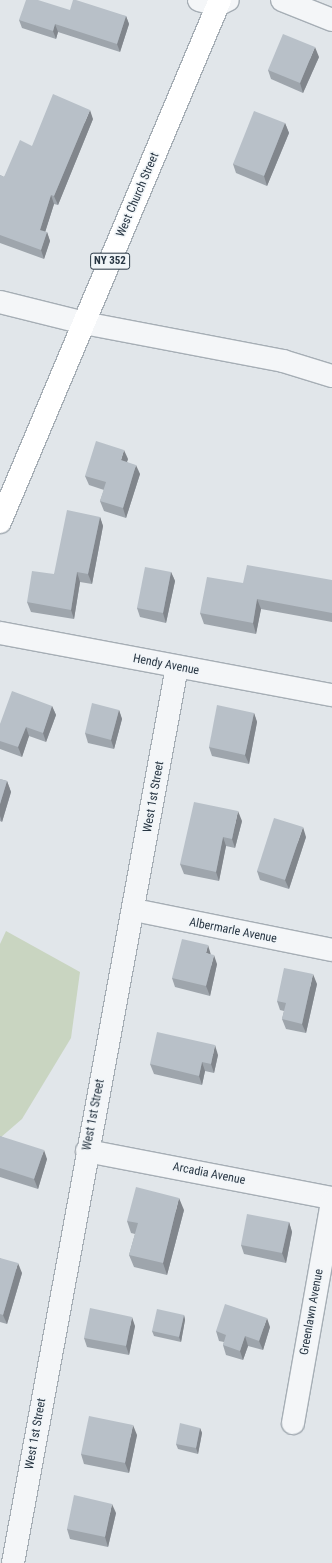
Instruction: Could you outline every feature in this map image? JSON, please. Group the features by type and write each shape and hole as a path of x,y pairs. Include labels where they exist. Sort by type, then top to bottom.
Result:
{"main road":[{"name":"West Church Street","path":"0,522 217,1"}],"street":[{"path":"282,0 332,20"},
{"path":"0,302 84,323 283,361 332,376"},
{"name":"Hendy Avenue","path":"0,633 177,668 332,696"},
{"name":"West 1st Street","path":"13,1563 87,1151 134,910 177,668"},
{"name":"Albermarle Avenue","path":"134,910 332,950"},
{"name":"Arcadia Avenue","path":"87,1151 332,1198"},
{"name":"Greenlawn Avenue","path":"293,1424 332,1201"}],"green space":[{"path":"6,931 80,972 71,1038 22,1119 0,1138 0,944"}],"building":[{"path":"26,0 38,0 70,10 73,0 76,0 126,16 117,44 55,24 53,31 19,20"},
{"path":"283,34 315,47 300,83 268,70"},
{"path":"53,94 90,110 54,196 51,195 40,230 47,232 41,250 0,235 0,175 4,177 20,140 32,146"},
{"path":"254,111 285,123 264,176 233,164"},
{"path":"96,441 124,450 121,460 136,465 123,508 100,501 106,482 85,476"},
{"path":"67,510 100,517 88,574 77,572 71,610 27,602 32,571 54,574"},
{"path":"247,565 332,580 332,613 257,599 253,623 200,613 207,577 243,583"},
{"path":"145,567 171,572 163,613 137,608"},
{"path":"12,691 52,706 43,733 26,727 18,747 0,741 0,724"},
{"path":"92,703 119,710 111,740 85,733"},
{"path":"217,705 254,713 245,755 209,747"},
{"path":"0,779 7,781 0,804"},
{"path":"194,802 238,811 232,839 223,837 216,872 180,864"},
{"path":"274,818 303,827 285,880 257,871"},
{"path":"182,939 208,945 206,953 214,955 206,986 172,978"},
{"path":"284,968 313,974 302,1024 282,1019 286,1003 277,1001"},
{"path":"157,1032 215,1045 211,1064 202,1062 199,1076 150,1064"},
{"path":"0,1136 44,1150 34,1179 0,1168"},
{"path":"136,1187 179,1198 163,1263 129,1255 138,1223 127,1221"},
{"path":"247,1214 289,1222 282,1253 241,1245"},
{"path":"0,1258 18,1263 3,1315 0,1314"},
{"path":"225,1304 267,1318 259,1341 245,1336 240,1351 223,1345 226,1335 216,1331"},
{"path":"90,1308 132,1317 126,1346 84,1338"},
{"path":"157,1309 184,1315 179,1337 152,1331"},
{"path":"89,1416 133,1425 125,1463 81,1454"},
{"path":"180,1423 200,1428 196,1448 176,1444"},
{"path":"74,1495 112,1504 105,1537 67,1529"}]}
